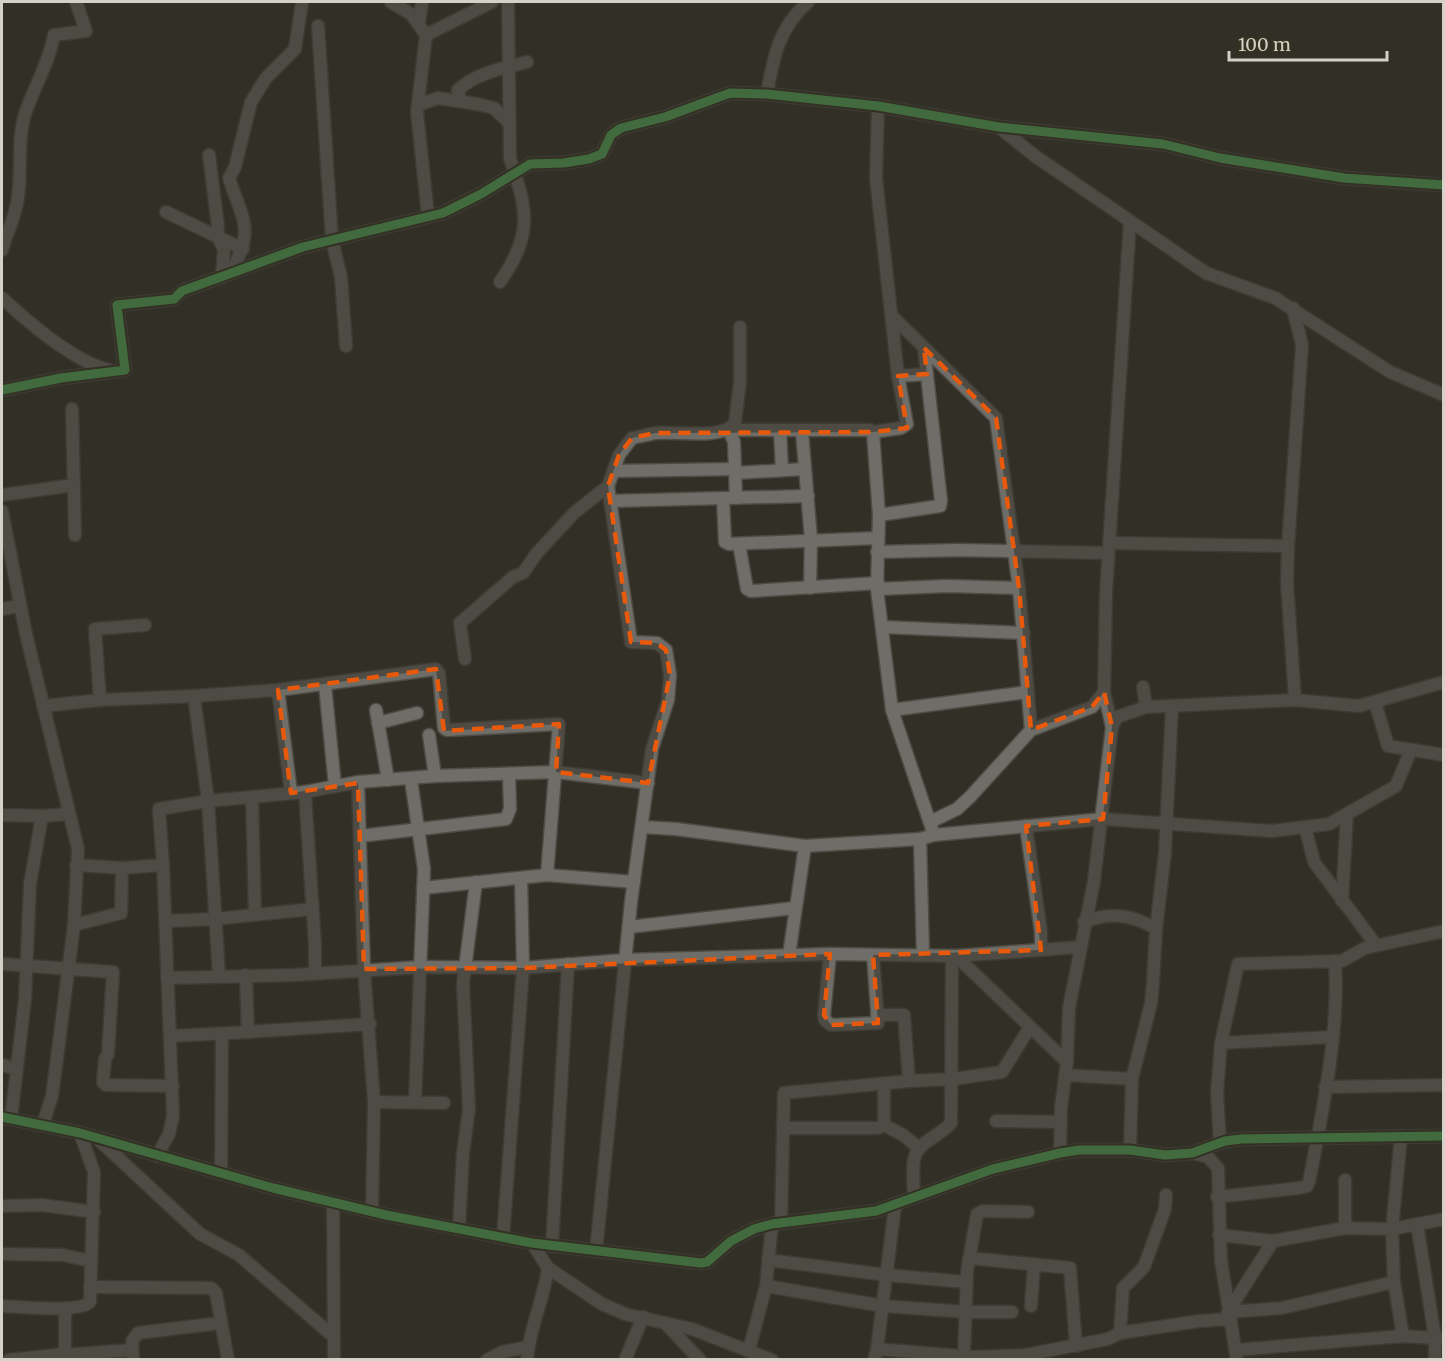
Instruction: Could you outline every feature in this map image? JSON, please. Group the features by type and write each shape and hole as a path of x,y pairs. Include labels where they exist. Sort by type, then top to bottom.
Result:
{"street":[{"path":"2,250 18,198 20,135 51,51 54,35 86,31 76,2"},
{"path":"226,275 243,249 246,234 241,211 229,178 236,167 251,102 266,78 295,49 302,2"},
{"path":"391,2 404,7 419,23 426,35 418,105 428,216"},
{"path":"419,23 422,2"},
{"path":"426,35 492,2"},
{"path":"500,282 517,251 526,223 520,183 510,159 508,2"},
{"path":"767,94 774,53 782,34 790,19 808,2"},
{"path":"318,26 332,240 341,277 346,346"},
{"path":"456,101 459,95 458,90 465,84 527,62"},
{"path":"2,390 61,378 125,370 117,305 174,299 182,291 303,247 453,208 530,164 589,159 602,154 611,135 621,128 665,117 730,93 767,94 878,106 999,127 1163,144 1220,158 1344,178 1443,185"},
{"path":"418,105 438,98 494,108 510,123"},
{"path":"596,1251 624,960 652,749 668,700 669,660 666,650 657,643 631,642 608,486 619,455 632,438 655,433 729,430 802,432 870,430 873,432 902,428 907,424 898,376 876,178 878,106"},
{"path":"999,127 1035,156 1206,273 1252,288 1293,308 1390,372 1443,395"},
{"path":"209,155 217,234 224,250 226,275"},
{"path":"166,212 217,234 243,249"},
{"path":"1060,1153 1069,1008 1084,922 1094,882 1112,727 1104,692 1111,491 1130,221"},
{"path":"2,298 42,335 95,366 116,372"},
{"path":"1293,308 1302,345 1287,583 1295,700"},
{"path":"891,315 996,418 1019,588 1031,730"},
{"path":"729,430 735,423 736,416 740,327"},
{"path":"879,515 940,506 924,348"},
{"path":"898,376 927,374"},
{"path":"72,409 75,535"},
{"path":"729,430 734,442 735,471 725,542 739,544 811,539 878,538"},
{"path":"780,431 782,470"},
{"path":"802,432 811,539 810,588"},
{"path":"873,432 879,515 878,586 892,710 932,829"},
{"path":"613,471 805,469"},
{"path":"2,495 74,485"},
{"path":"465,659 460,623 513,577 523,573 537,553 574,513 608,486"},
{"path":"610,501 808,496"},
{"path":"2,511 7,561 20,606 78,849 75,865 74,925 55,1074 43,1124"},
{"path":"739,544 747,589 759,592 878,586 1019,588"},
{"path":"877,552 1014,552 1109,548 1288,546"},
{"path":"2,609 20,606"},
{"path":"100,700 95,629 145,625"},
{"path":"882,627 1024,633"},
{"path":"43,706 100,700 278,690 436,669 443,698 444,728 447,730 559,724 548,875"},
{"path":"1112,727 1117,717 1146,707 1295,700 1359,706 1443,682"},
{"path":"325,685 335,786"},
{"path":"1143,687 1146,707"},
{"path":"278,690 291,793"},
{"path":"892,710 1028,692"},
{"path":"643,827 676,829 805,846 920,839 970,797 1031,730 1092,707 1104,692"},
{"path":"194,696 208,801 219,975"},
{"path":"1375,702 1388,746 1443,755"},
{"path":"1130,1150 1132,1079 1151,1003 1156,929 1165,853 1172,706"},
{"path":"388,780 377,716 417,713"},
{"path":"429,735 435,776"},
{"path":"932,829 1026,826 1103,819 1272,831 1329,824 1395,786 1412,750"},
{"path":"157,1156 172,1125 173,1086 159,809 208,801 305,792 358,783 411,780 435,776 556,772 648,783"},
{"path":"360,836 419,831 506,819 510,809 509,775"},
{"path":"411,780 419,831 423,888 415,1102"},
{"path":"358,783 364,969 374,1102 372,1212"},
{"path":"305,792 315,974"},
{"path":"252,798 255,915"},
{"path":"2,815 69,814"},
{"path":"1342,900 1347,814"},
{"path":"42,816 30,884 25,999 16,1070 6,1118 80,1133 157,1156 372,1212 552,1246 707,1262 731,1241 754,1229 777,1223 876,1211 993,1169 1060,1153 1079,1150 1130,1150 1165,1155 1192,1153 1220,1143 1241,1139 1443,1136"},
{"path":"1026,826 1041,932 1041,950"},
{"path":"1305,827 1314,862 1376,945"},
{"path":"920,839 923,956"},
{"path":"789,955 794,908 805,846"},
{"path":"75,865 122,868 163,865"},
{"path":"74,925 121,913 122,868"},
{"path":"423,888 548,875 634,882"},
{"path":"503,1238 523,968 521,878"},
{"path":"459,1227 463,1153 469,1109 463,1025 465,969 476,882"},
{"path":"629,927 794,908"},
{"path":"166,921 215,919 312,909"},
{"path":"1084,922 1119,915 1136,918 1156,929"},
{"path":"1220,1143 1217,1093 1221,1043 1238,964 1342,961 1376,945 1443,932"},
{"path":"167,978 315,974 421,967 523,968 624,960 789,955 954,956 1080,948"},
{"path":"830,954 825,1020 831,1025 878,1023 873,955"},
{"path":"954,956 1030,1027 1066,1069 1132,1079"},
{"path":"914,1197 915,1155 919,1148 943,1132 951,1123 954,956"},
{"path":"1217,1197 1307,1186 1331,1037 1337,984 1335,961"},
{"path":"2,964 68,971 113,972 104,1082 106,1085 173,1086"},
{"path":"552,1246 568,964"},
{"path":"246,975 248,1032"},
{"path":"877,1015 904,1015 909,1081"},
{"path":"172,1036 369,1024"},
{"path":"754,1354 766,1286 768,1260 777,1223 784,1093 953,1079 1002,1072 1030,1027"},
{"path":"221,1172 222,1034"},
{"path":"1221,1043 1331,1037"},
{"path":"2,1065 16,1070"},
{"path":"884,1083 884,1125"},
{"path":"1324,1087 1443,1085"},
{"path":"374,1102 444,1103"},
{"path":"996,1120 1061,1122"},
{"path":"884,1125 903,1135 919,1148"},
{"path":"783,1128 878,1128 884,1125"},
{"path":"2,1306 65,1308 88,1305 94,1212 94,1172 80,1133"},
{"path":"1401,1136 1392,1229 1394,1282 1403,1336"},
{"path":"97,1138 200,1234 239,1255 334,1337"},
{"path":"1192,1153 1215,1162 1218,1168 1219,1234 1236,1355 1403,1336 1439,1339"},
{"path":"1345,1180 1345,1228"},
{"path":"1119,1334 1123,1288 1144,1267 1165,1209 1166,1195"},
{"path":"333,1203 334,1359"},
{"path":"2,1206 42,1205 94,1212"},
{"path":"895,1206 876,1354 970,1358 1025,1357 1108,1339 1119,1334 1282,1308 1394,1282"},
{"path":"970,1358 966,1282 977,1214 1028,1212"},
{"path":"1219,1234 1273,1240 1345,1228 1392,1229 1443,1220"},
{"path":"1417,1224 1439,1339 1435,1359"},
{"path":"1229,1316 1273,1240"},
{"path":"532,1243 548,1268 603,1304 625,1314 664,1322 772,1359"},
{"path":"2,1254 63,1255 91,1261"},
{"path":"969,1258 1070,1268 1076,1346"},
{"path":"768,1260 966,1282"},
{"path":"1031,1306 1034,1264"},
{"path":"487,1359 502,1352 527,1353 545,1292 548,1268"},
{"path":"766,1286 883,1306 967,1312 1012,1312"},
{"path":"90,1287 211,1288 216,1293 228,1359"},
{"path":"63,1355 65,1308"},
{"path":"625,1359 644,1317"},
{"path":"664,1322 700,1359"},
{"path":"9,1359 63,1355 132,1354 132,1341 138,1333 220,1323"}],"highlighted area":[{"path":"924,348 996,418 1019,588 1031,730 1092,707 1104,692 1112,727 1103,819 1026,826 1041,950 873,955 878,1023 831,1025 824,1015 830,954 523,968 364,969 358,783 291,793 278,690 436,669 444,731 559,724 556,772 648,783 670,675 666,650 657,643 631,642 608,486 619,455 632,438 655,433 873,432 907,428 898,376 927,374"}],"cycle path":[{"path":"2,390 61,378 125,370 117,305 174,299 182,291 303,247 443,213 481,194 530,164 589,159 602,154 611,135 621,128 665,117 730,93 767,94 878,106 999,127 1163,144 1220,158 1344,178 1444,185"},
{"path":"2,1117 80,1133 273,1188 386,1215 532,1243 701,1263 707,1262 731,1241 754,1229 772,1224 876,1211 993,1169 1060,1153 1079,1150 1130,1150 1165,1155 1192,1153 1225,1141 1241,1139 1444,1136"}]}
